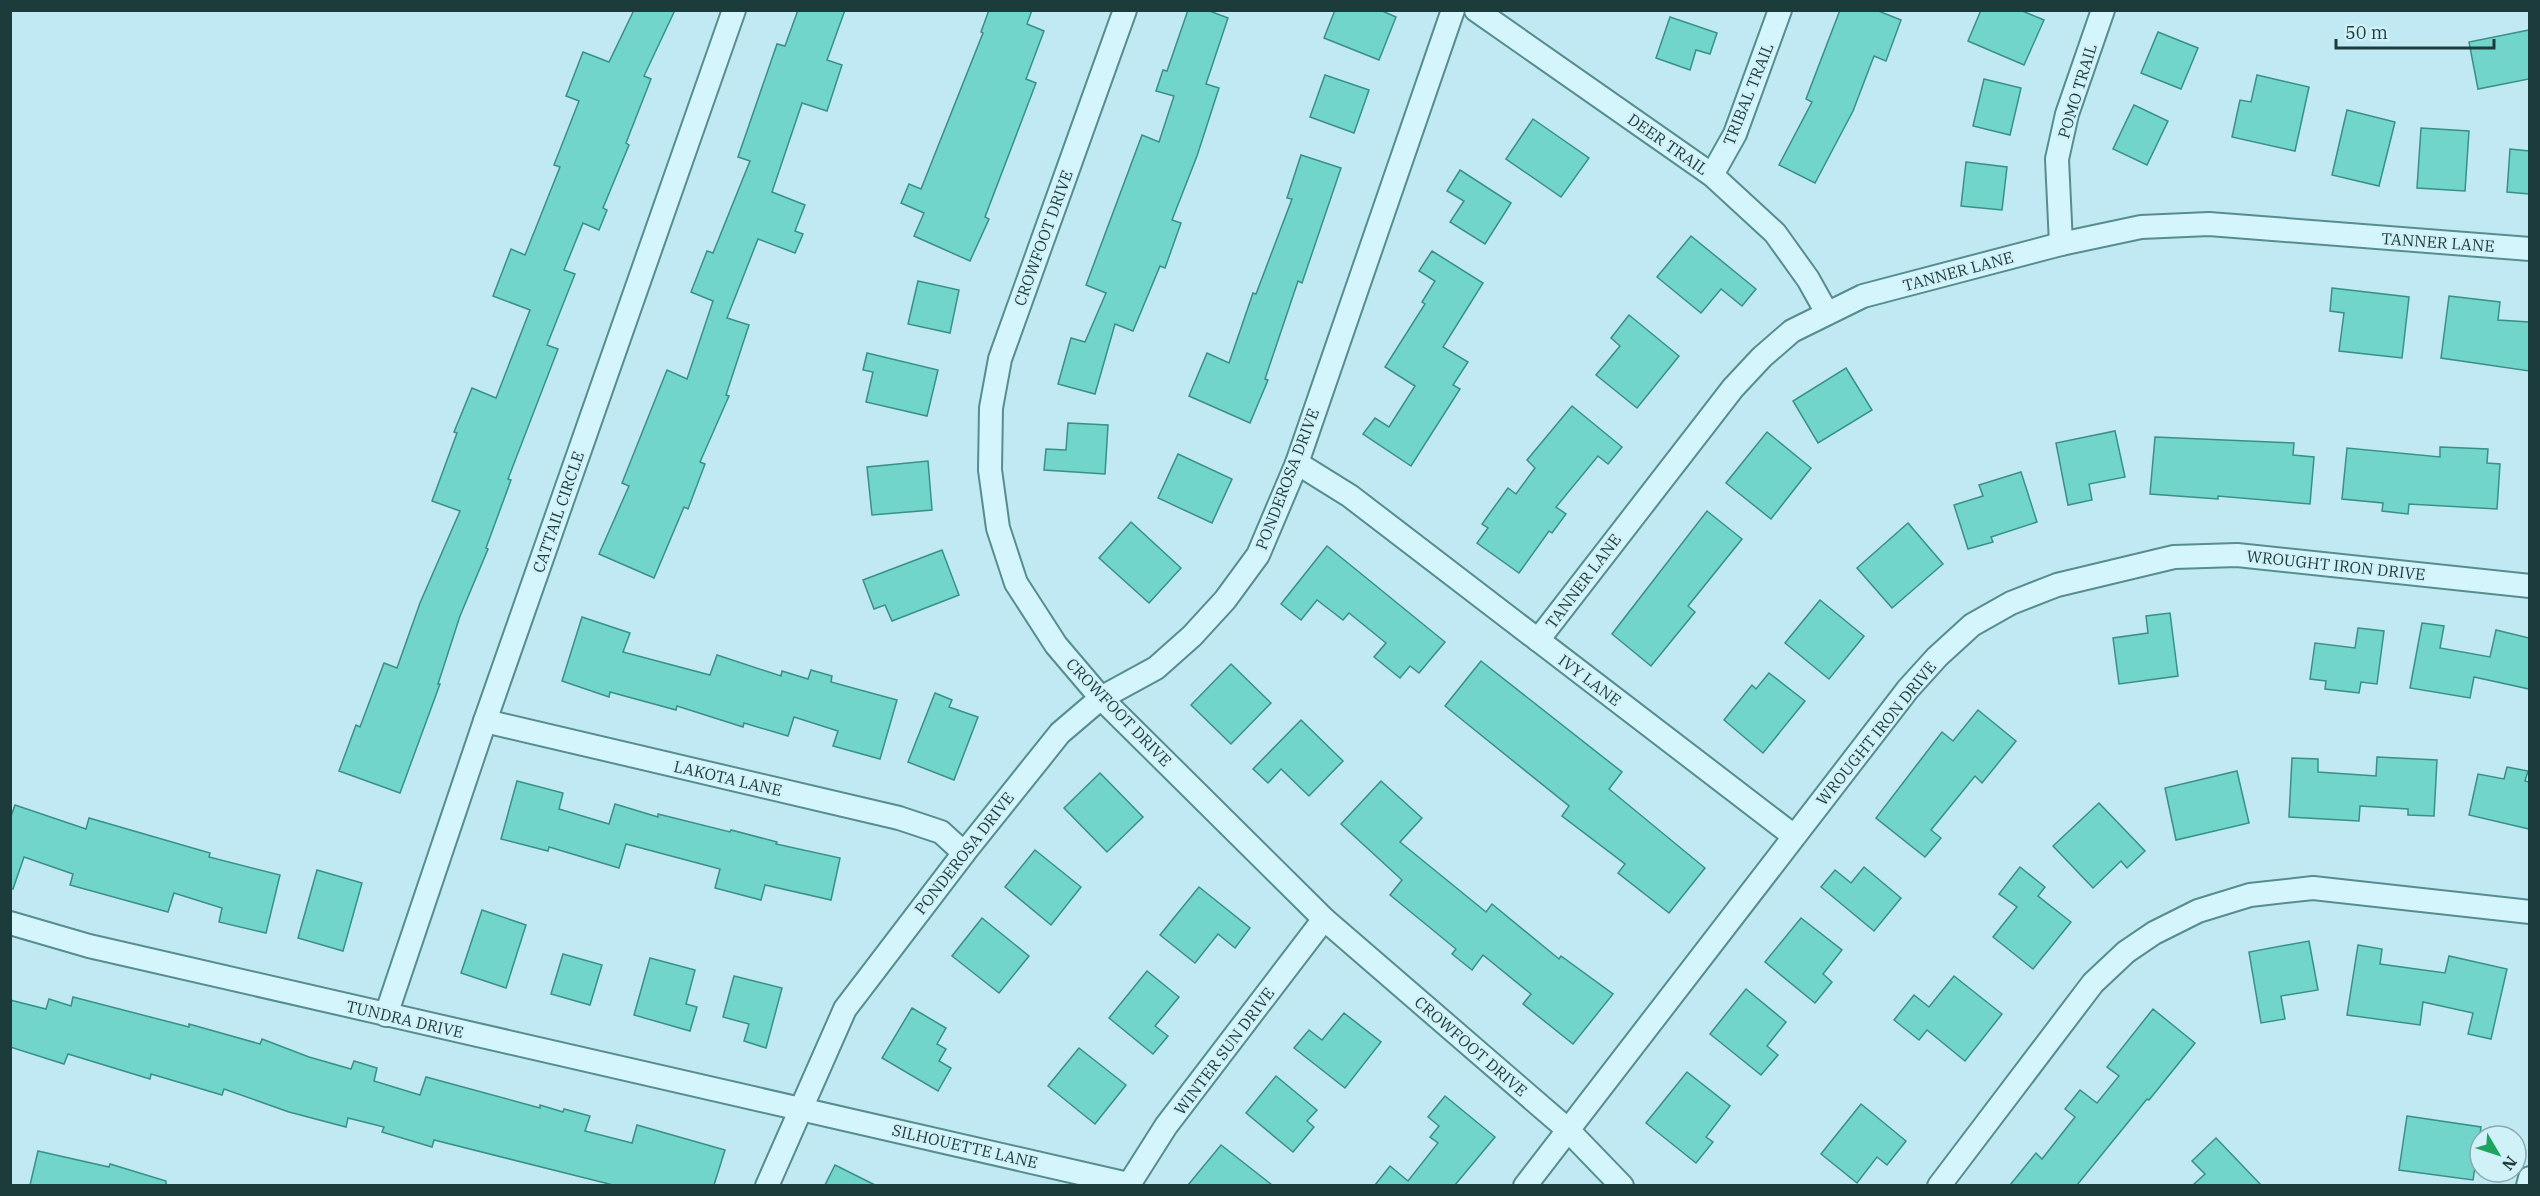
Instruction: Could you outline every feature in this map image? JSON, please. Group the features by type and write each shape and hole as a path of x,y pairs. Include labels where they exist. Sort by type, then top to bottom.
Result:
{"street":[{"name":"CATTAIL CIRCLE","path":"386,1015 485,721 734,10"},
{"name":"CROWFOOT DRIVE","path":"1125,10 1000,359 991,408 990,471 998,528 1016,583 1056,645 1101,698 1324,919 1567,1129 1622,1185"},
{"name":"PONDEROSA DRIVE","path":"767,1185 845,1009 964,853 1060,733 1101,698 1155,668 1192,636 1225,600 1258,555 1297,463 1453,10"},
{"name":"DEER TRAIL","path":"1476,10 1712,175 1775,233 1808,279 1827,313"},
{"name":"TRIBAL TRAIL","path":"1712,175 1735,134 1780,10"},
{"name":"POMO TRAIL","path":"2061,244 2057,159 2067,114 2103,10"},
{"name":"TANNER LANE","path":"1538,640 1733,388 1761,357 1792,332 1863,296 2061,244 2141,227 2209,224 2529,249"},
{"name":"IVY LANE","path":"1297,463 1350,496 1794,836"},
{"name":"WROUGHT IRON DRIVE","path":"1525,1185 1908,689 1937,657 1972,625 2011,603 2057,585 2174,557 2236,555 2529,586"},
{"name":"LAKOTA LANE","path":"485,721 899,818 941,832 964,853"},
{"path":"1939,1185 2092,983 2145,939 2198,911 2250,895 2313,888 2529,912"},
{"name":"WINTER SUN DRIVE","path":"1128,1185 1166,1126 1324,919"},
{"name":"TUNDRA DRIVE","path":"10,923 89,946 802,1108"},
{"name":"SILHOUETTE LANE","path":"802,1108 1128,1185"},
{"path":"2528,1185 2529,1178"}],"building":[{"path":"634,10 675,10 644,76 651,79 626,143 629,145 603,208 607,210 599,230 583,223 564,270 575,274 547,345 558,349 508,479 511,480 486,548 488,549 460,616 438,684 440,684 400,793 339,771 356,725 360,727 384,663 397,668 420,603 460,511 432,501 457,433 454,432 472,388 496,398 530,310 493,296 511,249 525,255 560,167 554,165 579,101 566,96 583,52 609,62"},
{"path":"798,10 845,10 827,60 842,65 827,111 802,103 772,192 805,205 795,231 803,234 795,253 758,239 727,318 749,325 726,395 729,396 700,462 705,464 688,509 684,507 654,578 599,554 629,486 622,483 667,370 687,379 713,301 691,292 707,251 713,253 750,161 738,157 777,44 785,46"},
{"path":"989,10 1032,10 1027,24 1044,31 1026,79 1036,83 985,217 989,219 970,261 914,236 924,213 901,203 909,184 921,189 983,33 981,32"},
{"path":"1188,10 1207,10 1228,18 1206,84 1219,88 1197,156 1172,220 1181,223 1165,268 1160,266 1133,331 1115,324 1095,394 1058,384 1071,338 1085,342 1106,293 1086,285 1142,135 1159,142 1174,96 1156,91 1163,70 1167,71"},
{"path":"1335,10 1380,10 1396,17 1379,60 1324,38"},
{"path":"1840,10 1876,10 1901,20 1886,61 1874,56 1853,111 1815,183 1779,165 1812,102 1806,99"},
{"path":"1981,10 2020,10 2044,20 2024,65 1968,41"},
{"path":"1670,17 1717,33 1710,54 1696,50 1690,70 1656,58"},
{"path":"2529,30 2529,79 2478,89 2469,42"},
{"path":"2158,32 2198,48 2181,89 2141,73"},
{"path":"1325,75 1369,90 1354,133 1310,117"},
{"path":"2257,75 2309,87 2295,151 2232,137 2240,100 2251,102"},
{"path":"1984,79 2021,88 2010,135 1973,126"},
{"path":"2134,105 2168,121 2147,165 2113,149"},
{"path":"2347,110 2395,122 2379,186 2332,175"},
{"path":"1533,119 1589,158 1561,197 1506,159"},
{"path":"2421,128 2469,131 2465,191 2417,188"},
{"path":"2510,149 2529,151 2529,194 2507,192"},
{"path":"1301,155 1341,168 1302,283 1298,281 1265,379 1268,380 1250,423 1189,396 1207,353 1229,363 1253,293 1256,294 1292,199 1287,198"},
{"path":"1966,162 2007,167 2002,210 1961,206"},
{"path":"1460,170 1511,203 1485,244 1450,222 1464,201 1447,191"},
{"path":"1691,236 1756,289 1742,306 1721,289 1701,313 1657,277"},
{"path":"1432,251 1483,283 1443,347 1468,362 1453,385 1460,389 1411,466 1363,434 1375,418 1389,427 1415,386 1385,367 1425,304 1422,302 1435,281 1419,271"},
{"path":"918,281 959,290 950,333 908,324"},
{"path":"2332,288 2409,297 2402,358 2339,351 2344,313 2330,311"},
{"path":"2449,296 2500,302 2498,320 2529,322 2529,371 2441,358"},
{"path":"1629,315 1679,356 1637,408 1596,375 1620,346 1611,338"},
{"path":"867,353 938,370 927,416 866,402 873,372 863,370"},
{"path":"1846,368 1872,410 1818,443 1793,401"},
{"path":"1572,406 1622,447 1608,464 1598,456 1556,507 1566,514 1552,533 1549,531 1519,573 1477,543 1488,528 1482,524 1508,488 1516,494 1535,468 1527,460"},
{"path":"1068,423 1108,425 1105,474 1044,470 1046,449 1066,450"},
{"path":"2115,431 2125,477 2089,484 2092,500 2068,505 2056,443"},
{"path":"1767,432 1811,468 1771,519 1726,483"},
{"path":"2155,437 2294,443 2293,455 2314,457 2310,504 2218,496 2218,499 2150,494"},
{"path":"2440,447 2488,449 2487,463 2500,464 2497,509 2409,504 2408,514 2382,511 2383,503 2342,499 2347,448 2440,457"},
{"path":"1178,454 1232,479 1212,523 1158,498"},
{"path":"928,461 932,510 872,515 867,467"},
{"path":"2021,472 2037,522 1991,537 1993,542 1968,549 1954,505 1983,496 1979,485"},
{"path":"1707,511 1742,539 1688,606 1695,612 1651,666 1612,634"},
{"path":"1131,522 1181,568 1149,603 1099,558"},
{"path":"1908,523 1943,564 1892,608 1857,568"},
{"path":"1327,546 1445,642 1419,673 1410,666 1400,678 1374,657 1386,643 1349,613 1343,620 1317,600 1301,620 1281,604"},
{"path":"942,550 959,595 892,621 885,605 874,609 863,580"},
{"path":"1820,600 1864,636 1829,679 1785,643"},
{"path":"2170,613 2178,676 2119,684 2113,638 2148,633 2146,616"},
{"path":"582,617 630,633 623,652 710,675 717,655 781,676 782,671 808,679 811,670 832,676 831,682 897,700 880,759 833,746 838,731 794,717 788,736 744,723 743,727 677,706 676,710 610,692 609,697 562,681"},
{"path":"2422,623 2444,626 2440,648 2490,657 2496,630 2529,638 2529,689 2474,677 2470,698 2410,688"},
{"path":"2358,628 2384,631 2377,684 2361,682 2359,693 2325,689 2326,681 2310,679 2315,643 2355,648"},
{"path":"1481,661 1622,772 1609,789 1705,868 1669,913 1618,873 1625,864 1562,816 1569,806 1445,706"},
{"path":"1231,664 1271,703 1231,744 1191,705"},
{"path":"1769,673 1805,701 1763,753 1724,720 1752,685 1756,689"},
{"path":"935,693 952,700 949,707 978,717 954,780 908,762"},
{"path":"1978,710 2016,741 1982,783 1975,776 1931,830 1941,838 1925,857 1876,818 1942,732 1953,741"},
{"path":"1301,720 1343,761 1309,796 1281,769 1268,783 1253,769"},
{"path":"2377,757 2437,760 2434,816 2408,815 2408,809 2360,806 2359,821 2289,817 2292,758 2318,759 2318,772 2376,776"},
{"path":"2507,767 2528,771 2525,781 2529,782 2529,829 2469,815 2478,774 2504,779"},
{"path":"2237,771 2249,823 2176,840 2165,788"},
{"path":"1100,773 1143,817 1107,852 1064,808"},
{"path":"517,781 563,793 559,809 609,824 615,804 658,817 658,814 730,832 731,830 777,842 776,844 840,858 831,900 765,885 761,900 715,888 720,869 626,844 619,868 549,847 548,851 501,839"},
{"path":"1381,781 1422,818 1400,842 1486,912 1492,904 1559,959 1561,956 1613,994 1573,1044 1523,1004 1531,994 1483,955 1472,970 1452,954 1456,949 1390,895 1402,880 1341,824"},
{"path":"2099,803 2145,851 2127,868 2121,861 2093,888 2053,846"},
{"path":"15,805 86,829 89,818 210,853 209,857 280,875 266,933 219,922 222,908 174,893 168,912 70,885 73,874 24,857 13,889 10,888 10,819"},
{"path":"1035,850 1081,887 1051,925 1005,887"},
{"path":"1864,867 1901,898 1874,931 1821,887 1835,870 1851,883"},
{"path":"2020,867 2045,887 2038,896 2071,922 2033,969 1993,937 2017,907 1999,894"},
{"path":"317,870 362,883 343,951 298,938"},
{"path":"1199,887 1250,928 1235,948 1218,934 1195,963 1160,935"},
{"path":"482,910 526,925 506,988 461,973"},
{"path":"982,918 1029,956 999,993 952,956"},
{"path":"1801,918 1842,950 1823,974 1832,982 1815,1003 1765,962"},
{"path":"2309,941 2318,990 2281,996 2285,1019 2261,1023 2249,952"},
{"path":"2358,945 2382,949 2380,964 2445,973 2449,956 2507,969 2491,1039 2468,1034 2473,1013 2423,1002 2420,1025 2347,1015"},
{"path":"563,954 602,965 590,1005 551,994"},
{"path":"650,958 695,970 686,1004 697,1007 690,1031 634,1015"},
{"path":"1147,971 1179,997 1155,1026 1168,1036 1153,1054 1109,1018"},
{"path":"734,976 782,988 766,1048 744,1041 749,1024 723,1017"},
{"path":"1954,976 2002,1014 1965,1061 1927,1030 1919,1040 1894,1020 1914,995 1929,1007"},
{"path":"1746,989 1786,1022 1767,1046 1778,1055 1761,1075 1710,1034"},
{"path":"73,997 189,1027 189,1024 260,1044 262,1039 309,1057 351,1069 354,1061 377,1068 374,1081 420,1095 426,1077 540,1108 540,1105 563,1112 564,1109 590,1116 585,1131 632,1143 637,1125 725,1150 714,1185 613,1185 434,1140 432,1147 382,1132 384,1127 348,1118 346,1127 289,1112 224,1089 222,1095 151,1074 150,1079 68,1054 64,1064 10,1047 10,1000 46,1009 49,999 71,1006"},
{"path":"912,1008 946,1028 937,1044 946,1049 939,1061 951,1068 938,1091 882,1058"},
{"path":"2153,1009 2195,1043 2149,1100 2147,1099 2077,1185 2010,1185 2036,1153 2042,1159 2075,1117 2065,1109 2080,1090 2097,1103 2119,1076 2107,1067"},
{"path":"1344,1013 1381,1042 1345,1088 1294,1048 1309,1030 1322,1040"},
{"path":"1079,1048 1126,1085 1095,1124 1048,1086"},
{"path":"1687,1072 1730,1106 1706,1137 1713,1142 1696,1163 1646,1123"},
{"path":"1276,1076 1317,1110 1307,1121 1314,1127 1293,1152 1246,1113"},
{"path":"1445,1096 1495,1137 1455,1185 1375,1185 1390,1166 1408,1181 1438,1143 1430,1137 1439,1126 1428,1117"},
{"path":"1861,1104 1906,1141 1887,1165 1877,1157 1857,1183 1821,1154"},
{"path":"2407,1116 2468,1125 2468,1179 2399,1170"},
{"path":"2216,1138 2261,1185 2193,1185 2205,1174 2192,1161"},
{"path":"1221,1145 1272,1185 1188,1185"},
{"path":"38,1151 109,1167 110,1164 166,1181 166,1185 30,1185"},
{"path":"835,1165 875,1185 825,1185"}]}
